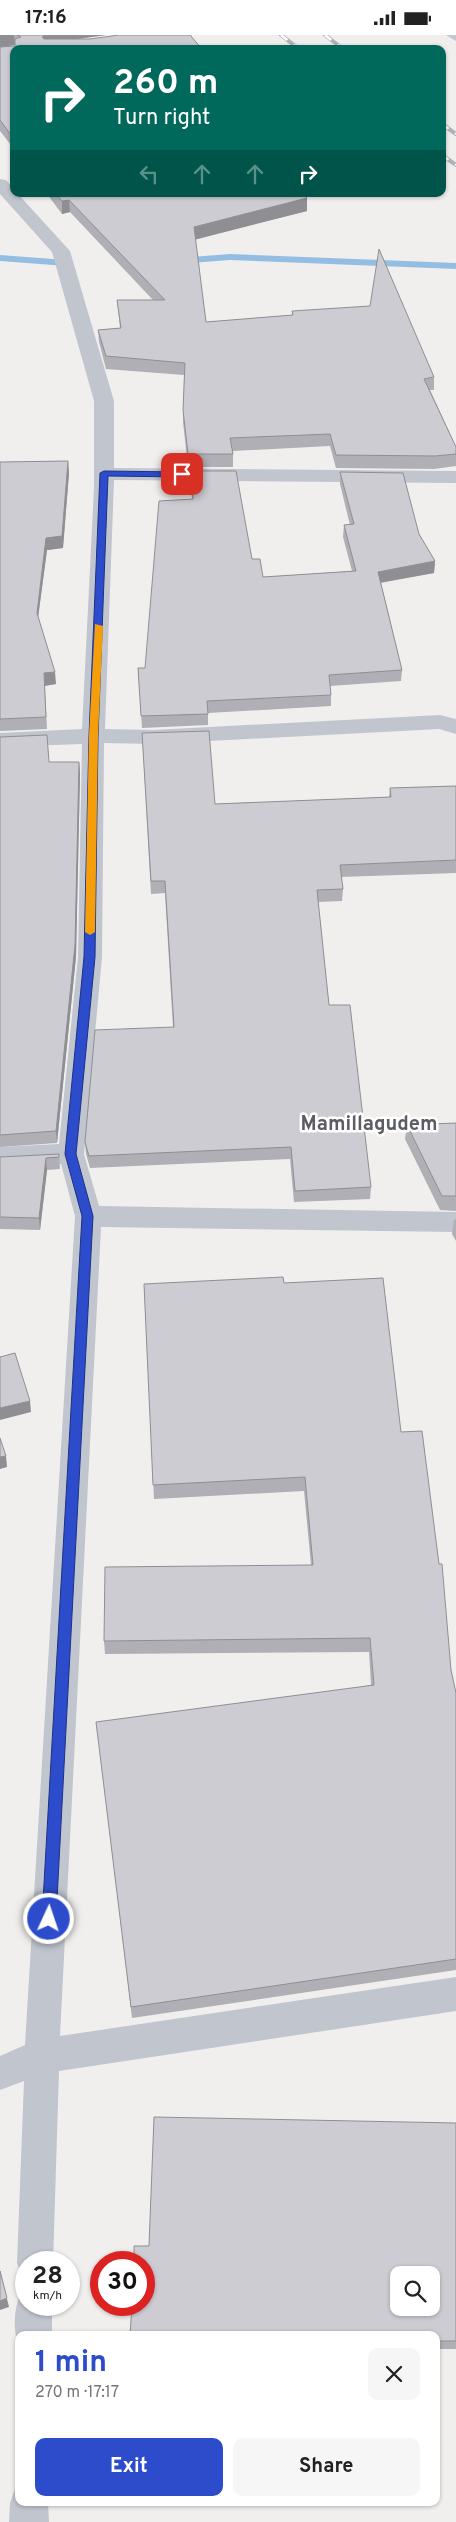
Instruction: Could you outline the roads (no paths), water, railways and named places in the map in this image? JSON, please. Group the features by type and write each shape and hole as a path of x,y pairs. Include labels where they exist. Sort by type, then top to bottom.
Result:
{"street":[{"path":"0,184 10,196"},
{"path":"11,197 64,263 104,401 104,473 93,736 90,957 71,1154 88,1216 42,2056 36,2251"},
{"path":"104,473 456,477"},
{"path":"0,741 93,736 153,737 440,722 456,727"},
{"path":"0,1157 71,1154"},
{"path":"88,1216 456,1222"},
{"path":"0,2073 42,2056 456,1994"},
{"path":"33,2331 34,2316"},
{"path":"29,2506 29,2522"}],"waterway":[{"path":"178,261 230,257 456,266"},
{"path":"0,258 66,263"}],"railway":[{"path":"281,35 294,45"},
{"path":"325,35 338,45"},
{"path":"446,127 456,134"},
{"path":"446,158 456,165"}],"district":[{"name":"Mamillagudem","path":"369,1125"}]}
